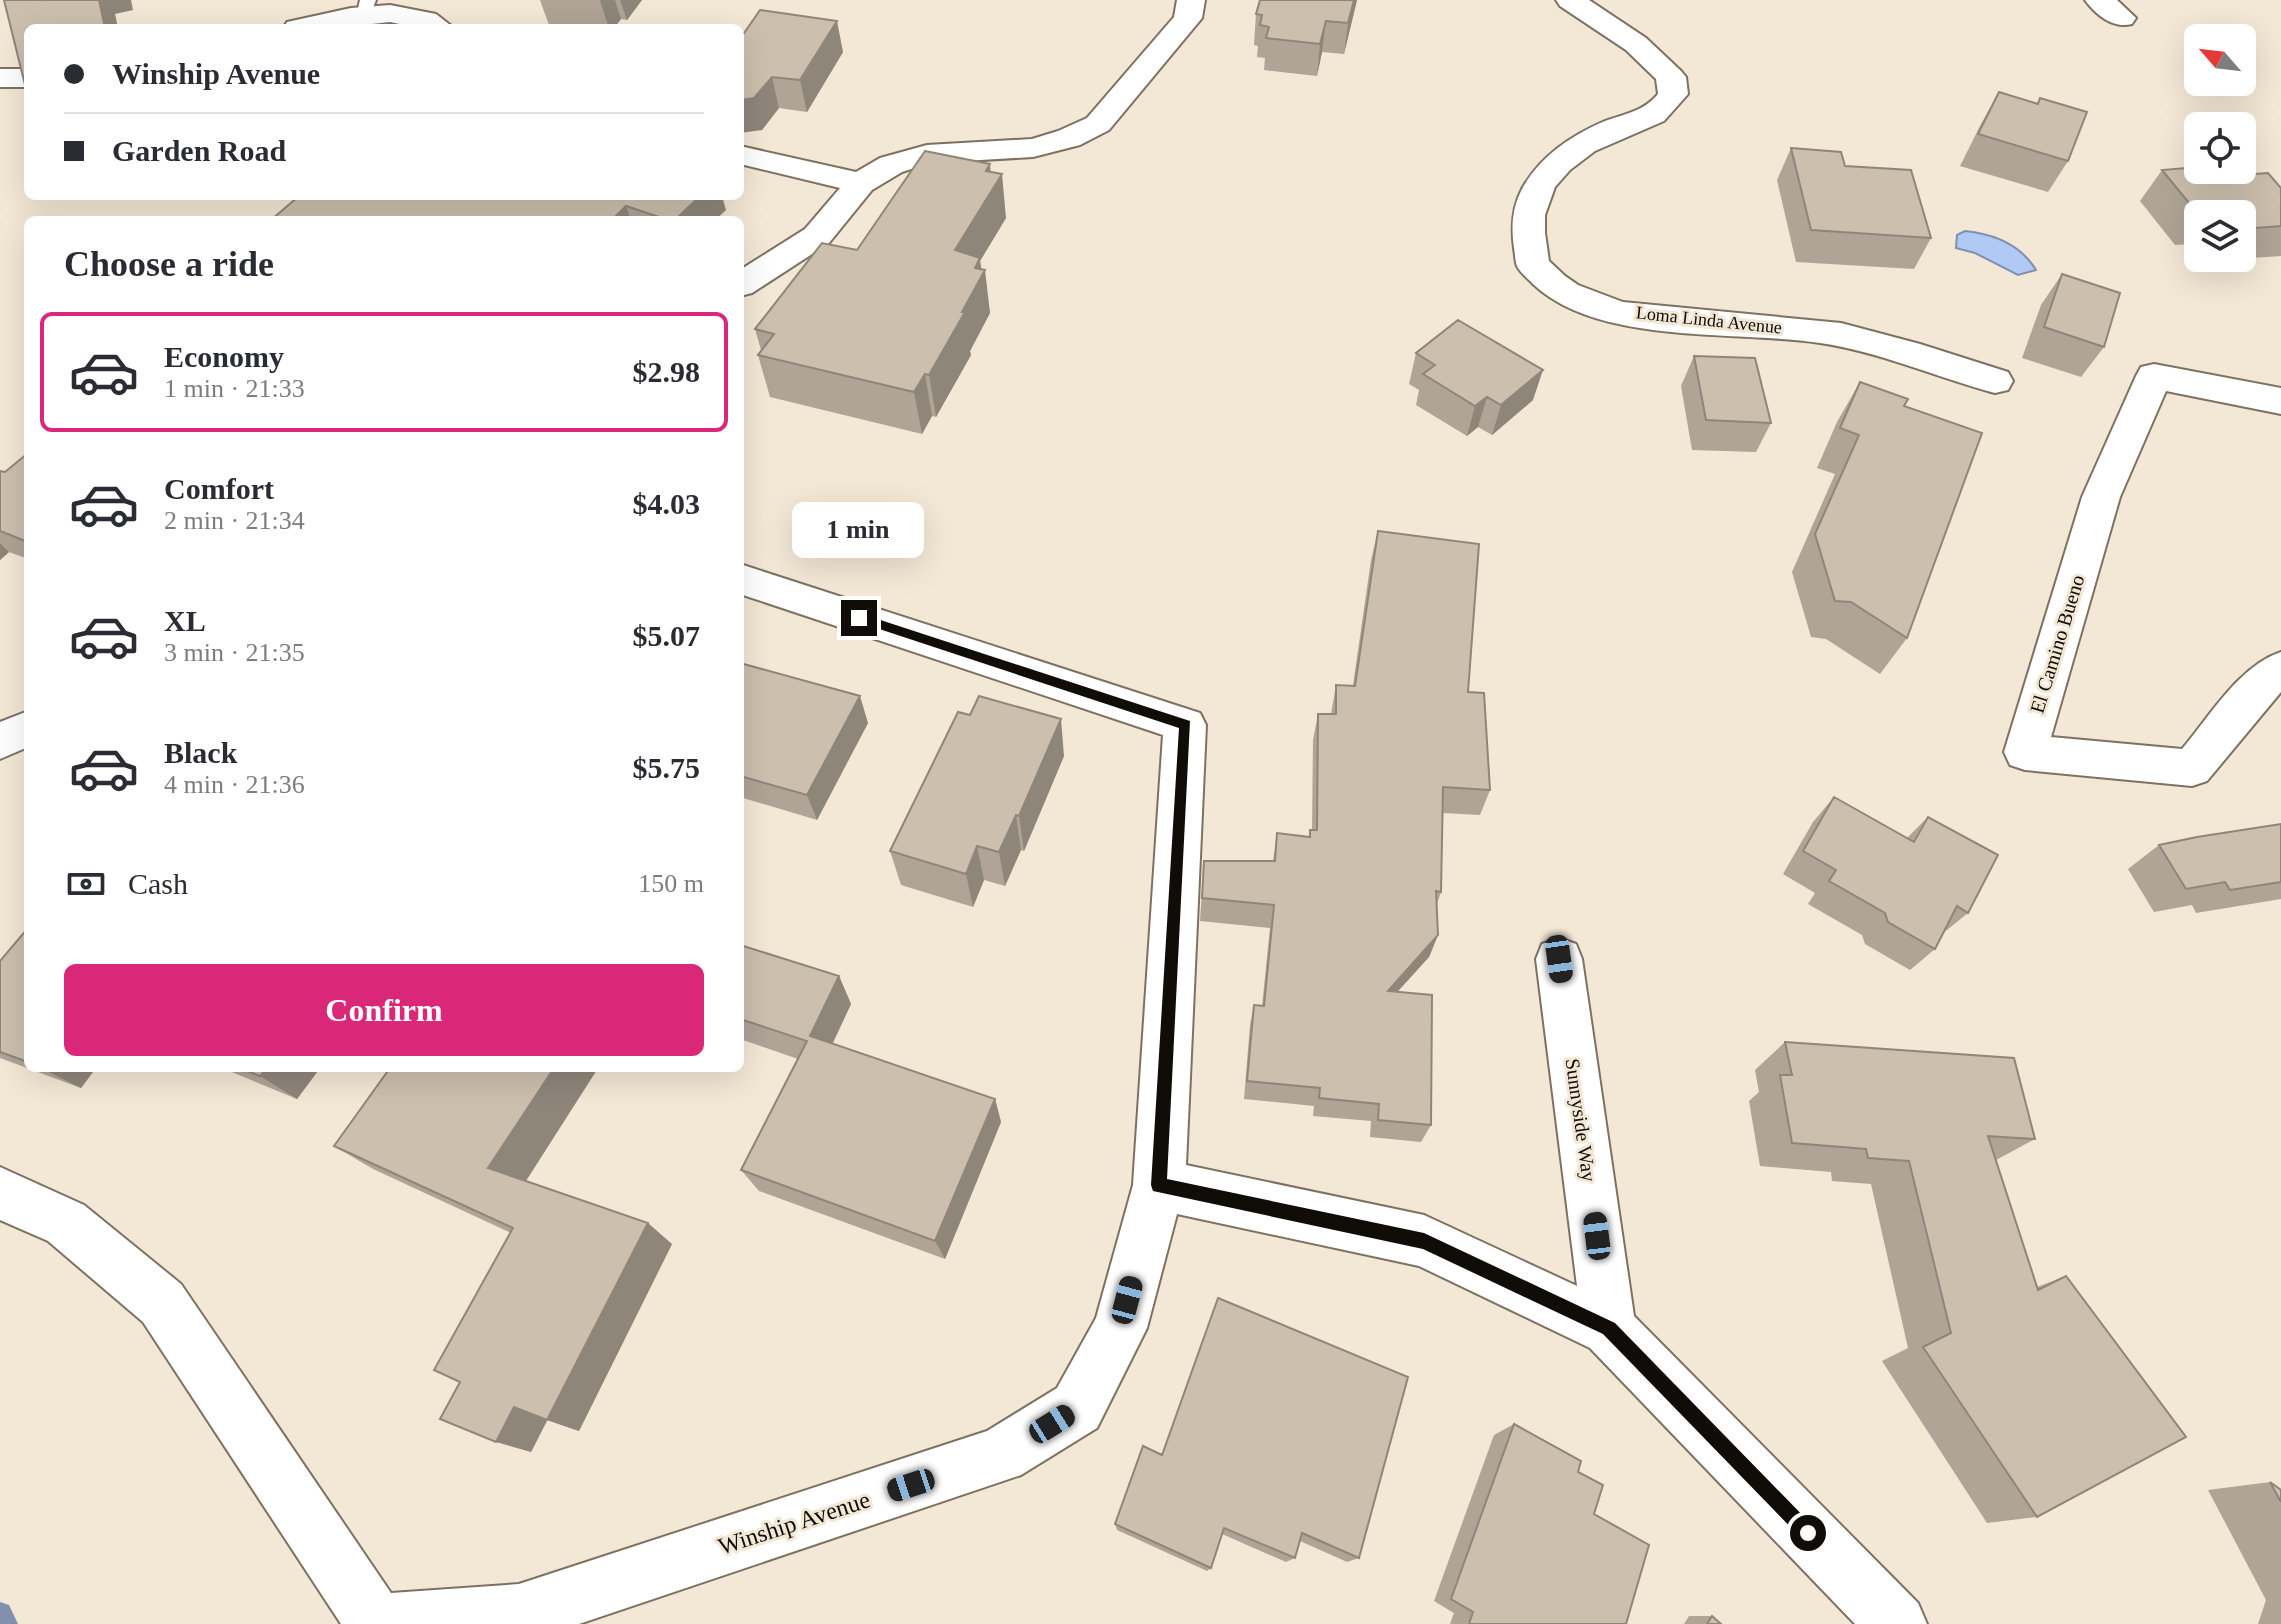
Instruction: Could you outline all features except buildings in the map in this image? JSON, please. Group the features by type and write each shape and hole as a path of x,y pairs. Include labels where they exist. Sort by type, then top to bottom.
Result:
{"street":[{"path":"744,282 817,236 861,183 891,165 927,154 1033,148 1069,138 1098,124 1188,18 1191,0"},
{"name":"Loma Linda Avenue","path":"1570,0 1636,44 1671,77 1673,94 1660,113 1612,129 1558,162 1537,191 1528,217 1533,265 1565,292 1648,317 1818,331 1859,339 1995,381"},
{"path":"2099,0 2122,18"},
{"path":"310,24 366,6 406,14 435,24"},
{"path":"0,78 24,78"},
{"path":"744,156 861,183"},
{"name":"El Camino Bueno","path":"2281,401 2154,376 2101,497 2025,752 2192,768 2263,683 2281,669"},
{"name":"Winship Avenue","path":"383,1624 519,1614 1001,1455 1077,1408 1120,1328 1159,1185 1185,725 744,580"},
{"path":"0,741 24,730"},
{"name":"Sunnyside Way","path":"1559,959 1609,1329"},
{"path":"1159,1185 1424,1241 1609,1329 1897,1624"},
{"path":"0,1193 66,1223 162,1303 376,1624"}],"water":[{"path":"1965,231 2006,242 2023,254 2036,270 2018,275 1975,253 1956,248 1957,235"}],"waterway":[{"path":"0,1614 6,1624"}],"route":[{"path":"859,618 1185,725 1159,1185 1424,1241 1609,1329 1808,1533"}]}
